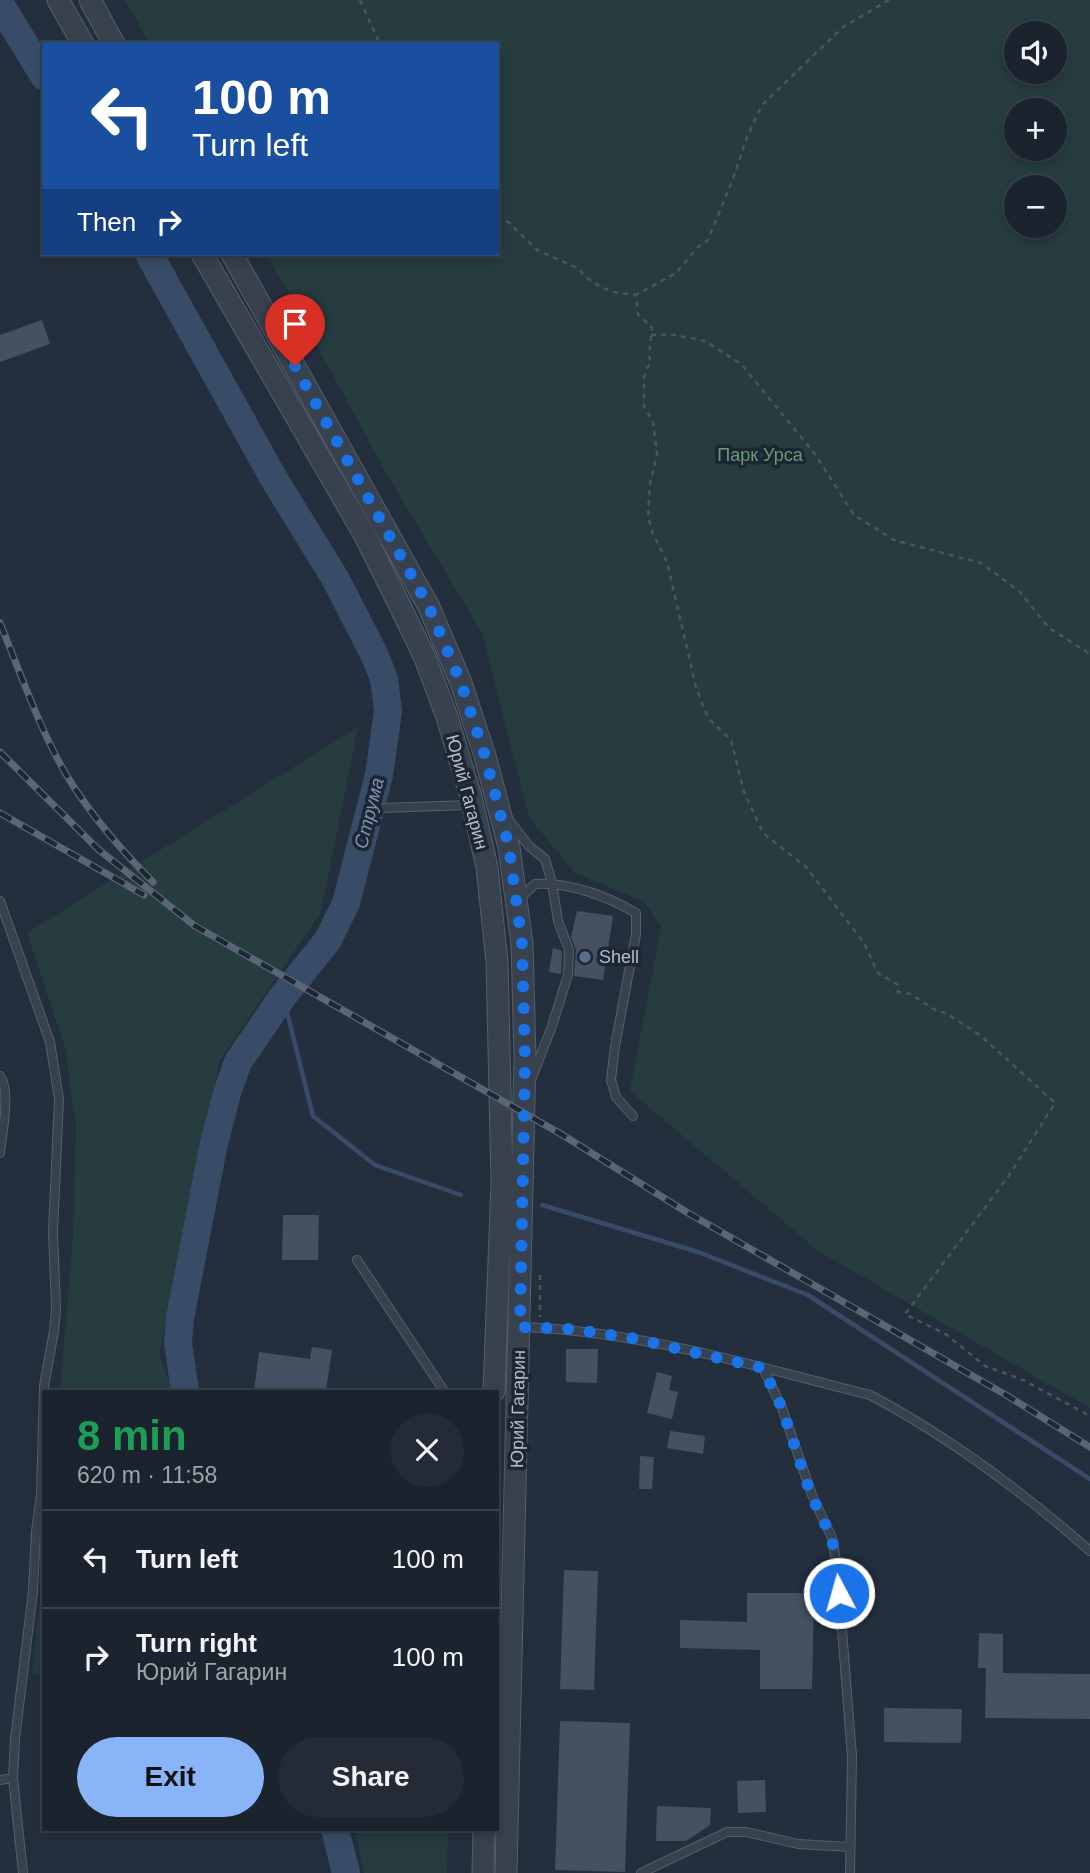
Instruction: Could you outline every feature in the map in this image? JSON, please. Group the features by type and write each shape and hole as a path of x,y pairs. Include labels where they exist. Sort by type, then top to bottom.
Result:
{"street":[{"path":"58,0 82,42"},
{"path":"90,0 113,42"},
{"name":"Юрий Гагарин","path":"203,256 364,534 400,606 425,658 447,717 473,805 487,867 500,1023 502,1182 494,1390"},
{"name":"Юрий Гагарин","path":"233,256 429,607 461,683 485,756 509,847 522,944 524,1095 506,1873"},
{"path":"483,1873 484,1831"}],"lane":[{"path":"382,808 473,805"},
{"path":"499,808 529,846 545,859 558,922 569,950 568,975 548,1036 524,1095"},
{"path":"517,902 535,884 552,883 619,903 636,913 636,933 611,1080 617,1097 633,1116"},
{"path":"0,901 50,1042 59,1099 53,1232 56,1308 44,1390"},
{"path":"0,1076 4,1080 5,1095 0,1153"},
{"path":"357,1260 443,1390"},
{"path":"520,1327 571,1329 631,1338 870,1395 978,1461 1090,1551"},
{"path":"763,1368 782,1408 811,1495 832,1538 834,1548 852,1757 850,1873"},
{"path":"23,1873 13,1778 33,1591 42,1458"},
{"path":"0,1780 13,1778"},
{"path":"641,1873 727,1832 746,1832 798,1844 850,1847"}],"path":[{"path":"360,0 379,42"},
{"path":"499,218 508,222 537,250 578,268 601,288 636,295 676,274 697,248 708,240 762,105 843,27 889,0"},
{"path":"636,295 638,314 652,328 649,356 652,363 644,377 644,406 653,422 657,455 650,483 648,517 667,562 701,699 710,720 731,740 744,792 763,833 806,867 864,943 878,973 898,985 898,992 910,994 980,1035 1055,1103 1008,1177 905,1314 947,1335 985,1366 1023,1380 1090,1416"},
{"path":"651,335 675,335 705,341 741,364 815,454 854,515 894,540 981,563 1019,591 1049,628 1090,654"}],"green space":[{"name":"Парк Урса","path":"125,0 1090,0 1090,1408 818,1251 630,1091 661,927 644,902 574,872 529,817 482,633 389,478 268,256 499,256 499,42 149,42"},
{"path":"358,727 321,912 220,1060 159,1355 172,1390 60,1390 73,1237 76,1126 65,1047 27,933"},
{"path":"42,1582 42,1675 32,1674"},
{"path":"355,1831 448,1831 447,1873 364,1873"}],"building":[{"path":"42,320 50,344 0,362 0,335"},
{"path":"577,911 613,916 603,980 574,976 576,950 571,937"},
{"path":"553,948 562,951 561,974 549,972"},
{"path":"283,1215 319,1215 318,1260 282,1260"},
{"path":"312,1347 332,1350 326,1390 254,1390 259,1352 310,1359"},
{"path":"566,1349 598,1349 597,1383 566,1382"},
{"path":"657,1372 672,1376 669,1390 678,1392 672,1419 647,1413"},
{"path":"670,1431 705,1436 703,1454 667,1448"},
{"path":"640,1456 654,1457 652,1489 639,1489"},
{"path":"564,1570 598,1571 594,1690 560,1689"},
{"path":"747,1593 814,1593 812,1689 760,1689 760,1650 680,1648 680,1620 747,1622"},
{"path":"979,1633 1003,1634 1003,1673 1090,1674 1090,1719 985,1718 986,1668 978,1668"},
{"path":"884,1708 962,1709 961,1743 884,1742"},
{"path":"560,1721 630,1723 625,1872 555,1870"},
{"path":"765,1780 766,1812 738,1813 737,1781"},
{"path":"657,1806 711,1808 710,1825 686,1841 656,1841"}],"waterway":[{"name":"Струма","path":"0,4 42,73"},
{"name":"Струма","path":"150,256 274,479 335,578 375,656 384,679 388,711 379,775 346,903 328,940 283,996 238,1062 227,1093 213,1148 180,1318 178,1343 185,1390"},
{"path":"283,996 313,1116 375,1165 461,1195"},
{"path":"542,1205 698,1252 808,1295 1090,1479"},
{"name":"Струма","path":"336,1831 346,1873"}],"railway":[{"path":"0,623 61,766 100,823 153,882"},
{"path":"0,752 99,850 195,926 561,1134 688,1213 1006,1395 1090,1447"},
{"path":"0,813 144,895"}],"place":[{"name":"Shell","path":"585,957"}],"route":[{"path":"295,366 429,607 461,683 485,756 509,847 522,944 525,1058 520,1327 571,1329 631,1338 763,1368 782,1408 811,1495 832,1538 839,1593"}]}
